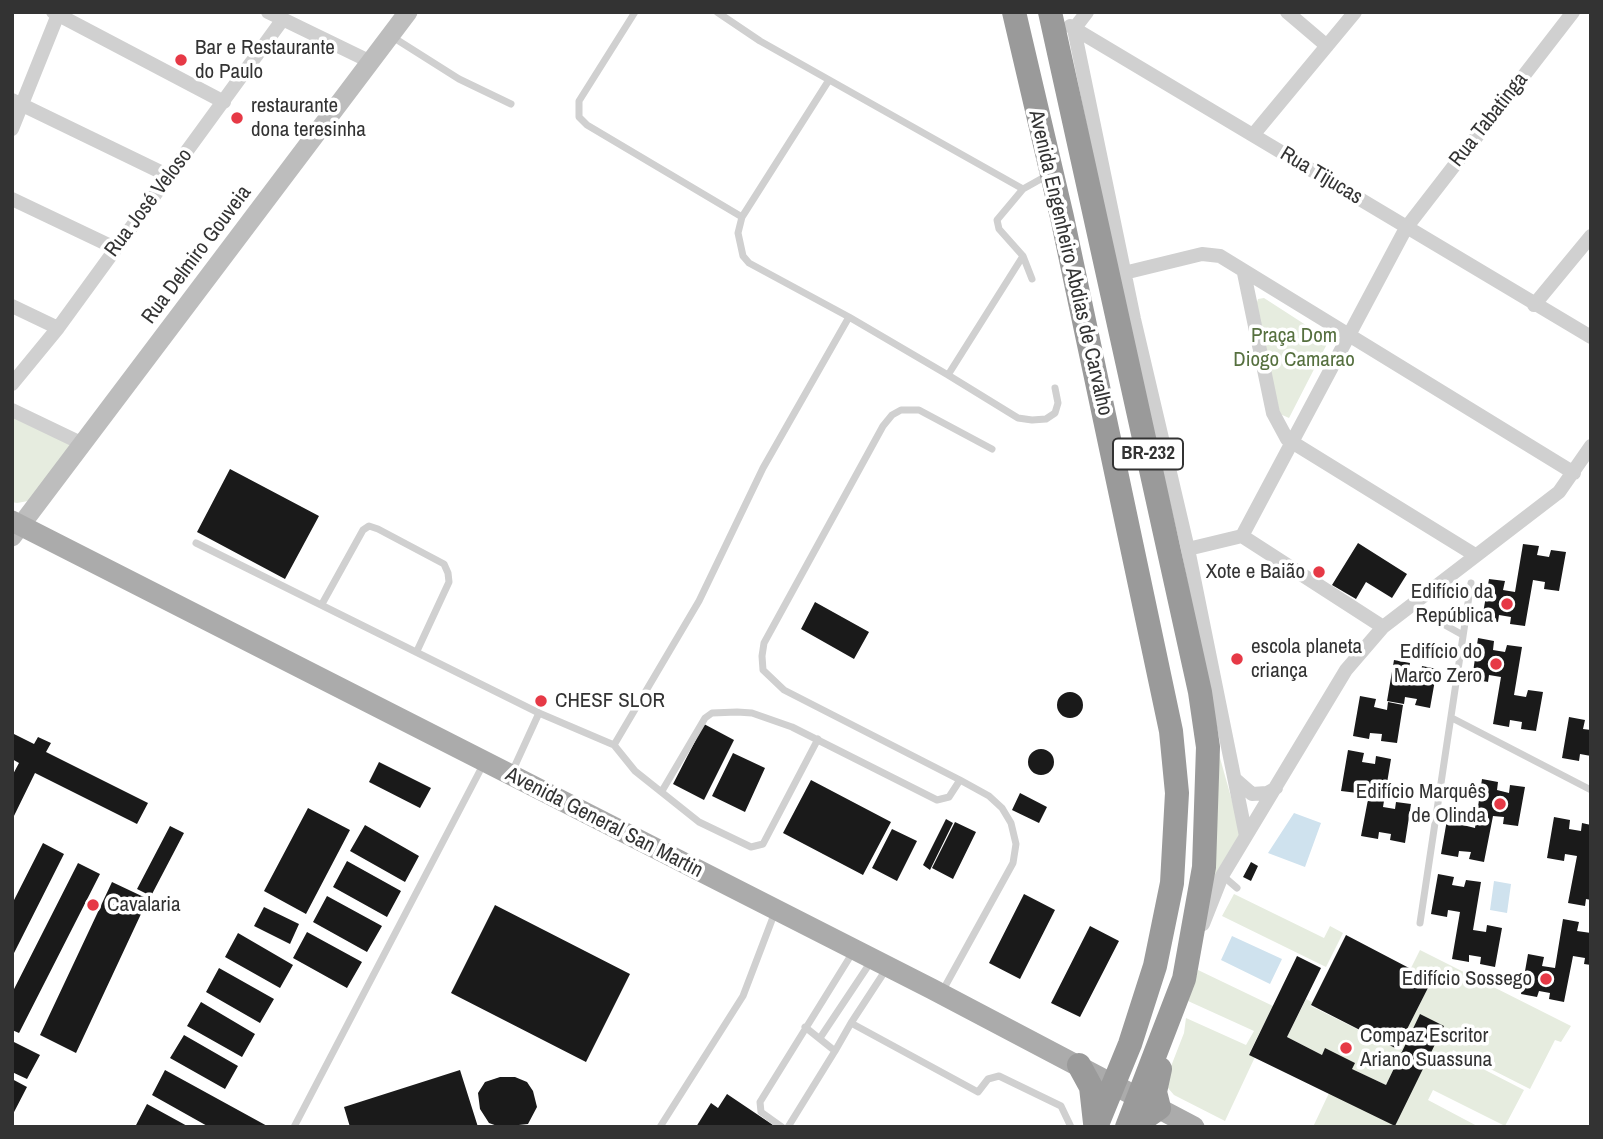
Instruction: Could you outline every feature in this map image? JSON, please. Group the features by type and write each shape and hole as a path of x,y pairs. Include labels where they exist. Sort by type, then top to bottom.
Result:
{"highway":[{"name":"Avenida Engenheiro Abdias de Carvalho","path":"1014,12 1171,731 1177,793 1172,883 1156,966 1130,1044 1103,1088 1095,1127"},
{"name":"Avenida Engenheiro Abdias de Carvalho","path":"1050,13 1200,692 1208,776 1204,867 1219,887 1180,989 1156,1068 1149,1104 1129,1127"},
{"path":"1172,883 1186,896 1219,887"},
{"path":"1172,883 1183,938 1180,989"},
{"path":"1077,1127 1103,1088 1089,1079 1079,1065 1102,1062 1130,1044"}],"main road":[{"name":"Avenida General San Martin","path":"15,528 510,775 1079,1065"},
{"path":"1103,1088 1149,1104 1194,1127"}],"street":[{"path":"268,12 371,62"},
{"name":"Rua Delmiro Gouveia","path":"15,528 83,444 408,12"},
{"path":"1087,12 1074,29 1124,273 1188,549 1246,836"},
{"path":"1287,12 1327,46"},
{"path":"1253,135 1355,12"},
{"name":"Rua Tabatinga","path":"1242,536 1346,336 1406,228 1573,12"},
{"path":"12,130 18,102 57,13 224,102"},
{"name":"Rua Tijucas","path":"1050,13 1591,337"},
{"name":"Rua José Veloso","path":"12,384 58,328 283,19"},
{"path":"18,102 169,176"},
{"path":"12,199 115,248"},
{"path":"1534,305 1591,236"},
{"path":"1124,273 1208,254 1228,260 1244,273 1346,336 1574,472"},
{"path":"1244,273 1273,413 1290,442 1475,555"},
{"path":"12,306 58,328"},
{"path":"12,410 83,444"},
{"path":"1219,887 1333,688 1383,626 1559,492 1591,446"},
{"path":"1188,549 1242,536 1383,626"},
{"path":"1236,780 1252,794 1267,793 1276,788"}],"lane":[{"path":"635,12 579,101 579,117 587,125 742,217"},
{"path":"717,12 829,80 1023,189"},
{"path":"390,36 459,79 511,104"},
{"path":"829,80 742,217 738,233 740,244 750,263 849,317 1018,418 1032,421 1046,419 1055,413 1058,403 1055,388"},
{"path":"1032,279 1023,256 997,223 1004,208 1023,189 1051,174"},
{"path":"948,375 1023,256"},
{"path":"614,745 699,601 763,468 849,317"},
{"path":"940,993 1013,863 1016,844 1012,823 1002,808 989,796 784,690 763,670 762,656 769,633 883,426 892,415 901,410 919,410 992,449"},
{"path":"322,604 363,530 369,526 378,529 444,564 449,573 449,582 416,651"},
{"path":"196,543 539,713 614,745 635,771 718,834 742,845 757,847 763,844 818,739"},
{"path":"1420,923 1452,718 1461,634 1471,583"},
{"path":"1411,606 1461,634"},
{"path":"510,775 539,713"},
{"path":"662,791 701,723 712,713 752,713 818,739 937,800 949,797 960,780"},
{"path":"1452,718 1591,790"},
{"path":"293,1127 484,762"},
{"path":"660,1127 743,996 776,910"},
{"path":"788,1127 851,1023 871,959"},
{"path":"782,1127 761,1112 760,1102 805,1027 871,959"},
{"path":"820,1038 871,959"},
{"path":"851,1023 978,1092 988,1079 999,1076 1061,1106 1071,1127"},
{"path":"805,1027 835,1051"}],"green space":[{"name":"Praça Dom Diogo Camarao","path":"1264,298 1329,340 1289,418 1280,414 1256,305 1258,299"},
{"path":"12,414 69,442 69,447 28,501 17,503 12,502"},
{"path":"1208,715 1241,833 1213,881"},
{"path":"1234,894 1324,938 1330,926 1343,933 1326,967 1222,916"},
{"path":"1420,950 1571,1026 1561,1042 1555,1040 1530,1089 1453,1050 1452,1053 1524,1090 1505,1126 1433,1090 1428,1100 1479,1127 1313,1127 1329,1093 1395,1125 1443,1026 1420,1015 1386,1085 1352,1069 1354,1063 1325,1049 1322,1055 1287,1037 1306,999 1312,1002 1311,1006 1397,1049 1432,980 1411,968"},
{"path":"1198,970 1273,1006 1249,1054 1255,1057 1225,1121 1174,1095 1168,1088 1168,1074 1184,1033 1186,1018 1246,1045 1254,1031 1188,1001"}],"water":[{"path":"1294,813 1321,823 1305,867 1268,853"},
{"path":"1494,881 1511,884 1507,913 1490,910"},
{"path":"1232,936 1282,959 1270,984 1221,960"}],"building":[{"path":"230,469 319,516 285,579 197,532"},
{"path":"1358,543 1407,574 1392,598 1366,582 1356,599 1332,585"},
{"path":"1523,544 1539,546 1537,555 1549,557 1551,550 1566,552 1559,591 1544,589 1545,582 1533,580 1525,626 1510,624 1511,617 1499,615 1498,622 1482,619 1489,579 1505,581 1503,590 1515,592"},
{"path":"815,602 869,632 854,659 801,629"},
{"path":"1478,638 1494,641 1493,650 1505,652 1507,645 1522,647 1514,695 1526,697 1528,690 1543,692 1536,731 1521,729 1522,722 1510,720 1509,727 1493,724 1501,677 1489,675 1488,682 1472,679"},
{"path":"1394,660 1410,663 1408,672 1421,674 1422,666 1437,669 1430,708 1415,705 1417,699 1405,697 1404,704 1387,701"},
{"path":"1070,692 1079,696 1083,705 1079,714 1070,718 1061,714 1057,705 1061,696"},
{"path":"1360,696 1376,699 1374,707 1387,710 1388,702 1403,705 1397,743 1381,741 1382,734 1370,733 1369,739 1353,736"},
{"path":"1569,717 1585,720 1583,729 1591,730 1591,756 1580,754 1579,761 1562,758"},
{"path":"704,724 734,740 704,800 673,784"},
{"path":"12,733 34,744 38,737 51,743 46,752 148,803 137,824 35,773 12,820 12,776 19,763 12,759"},
{"path":"1041,749 1050,753 1054,762 1050,771 1041,775 1032,771 1028,762 1032,753"},
{"path":"1348,750 1364,753 1362,762 1375,764 1376,756 1391,759 1383,807 1395,809 1396,802 1411,804 1405,843 1390,840 1391,834 1379,832 1378,839 1361,836 1370,789 1358,787 1358,793 1341,791"},
{"path":"733,753 765,768 745,812 712,796"},
{"path":"379,762 431,788 420,808 369,782"},
{"path":"1482,779 1498,782 1497,790 1509,793 1510,785 1525,787 1518,826 1503,824 1504,817 1493,816 1484,862 1469,859 1471,852 1459,851 1458,857 1441,854 1448,814 1464,817 1463,825 1475,828"},
{"path":"811,780 891,822 863,875 783,833"},
{"path":"1020,793 1047,807 1039,823 1012,810"},
{"path":"308,808 350,830 306,914 264,891"},
{"path":"1554,817 1570,820 1569,829 1581,831 1582,823 1591,825 1591,900 1586,899 1585,906 1568,903 1577,856 1565,854 1564,861 1547,858"},
{"path":"946,819 953,823 930,870 923,865"},
{"path":"955,822 976,832 953,879 932,868"},
{"path":"365,825 419,856 405,882 350,851"},
{"path":"170,826 184,833 151,896 137,889"},
{"path":"892,829 917,841 897,881 872,868"},
{"path":"43,843 64,854 12,957 12,904"},
{"path":"347,861 401,891 387,917 333,887"},
{"path":"1251,862 1258,866 1251,881 1243,877"},
{"path":"78,863 100,874 19,1033 12,1030 12,993"},
{"path":"1438,874 1454,877 1452,885 1464,887 1466,880 1481,882 1473,930 1486,932 1487,925 1502,928 1495,967 1480,964 1481,957 1469,955 1469,962 1452,959 1460,912 1448,910 1447,917 1431,914"},
{"path":"112,882 148,899 76,1053 40,1035"},
{"path":"1024,894 1055,910 1020,979 989,963"},
{"path":"327,896 382,926 367,952 313,922"},
{"path":"495,905 630,974 586,1062 451,993"},
{"path":"264,907 299,924 290,944 254,926"},
{"path":"1563,919 1579,922 1577,931 1591,933 1591,965 1584,964 1585,958 1573,956 1564,1002 1549,999 1550,993 1539,991 1537,997 1521,994 1528,954 1544,957 1542,966 1555,968"},
{"path":"1090,926 1119,941 1080,1017 1051,1003"},
{"path":"307,932 362,962 347,988 293,958"},
{"path":"238,933 293,965 280,988 225,957"},
{"path":"1346,935 1432,980 1397,1049 1311,1005"},
{"path":"1297,956 1321,968 1287,1037 1322,1055 1325,1048 1355,1063 1352,1069 1386,1085 1420,1014 1444,1026 1395,1126 1249,1055"},
{"path":"219,968 274,999 260,1023 206,992"},
{"path":"201,1002 255,1034 242,1057 187,1026"},
{"path":"184,1035 238,1066 225,1089 170,1058"},
{"path":"12,1041 40,1055 27,1079 12,1072"},
{"path":"165,1070 269,1127 209,1127 152,1095"},
{"path":"460,1070 478,1127 350,1127 344,1107"},
{"path":"500,1077 515,1077 527,1082 533,1091 537,1107 528,1124 500,1127 489,1123 480,1109 478,1093 485,1082"},
{"path":"12,1079 27,1087 12,1116"},
{"path":"727,1094 776,1127 696,1127 711,1103 718,1108"},
{"path":"147,1104 189,1127 135,1127"}],"place":[{"name":"Bar e Restaurante do Paulo","path":"181,60"},
{"name":"restaurante dona teresinha","path":"237,118"},
{"name":"Xote e Baião","path":"1319,572"},
{"name":"Edifício da República","path":"1507,604"},
{"name":"escola planeta criança","path":"1237,659"},
{"name":"Edifício do Marco Zero","path":"1496,664"},
{"name":"CHESF SLOR","path":"541,701"},
{"name":"Edifício Marquês de Olinda","path":"1500,804"},
{"name":"Cavalaria","path":"93,905"},
{"name":"Edifício Sossego","path":"1546,979"},
{"name":"Compaz Escritor Ariano Suassuna","path":"1346,1048"}]}
